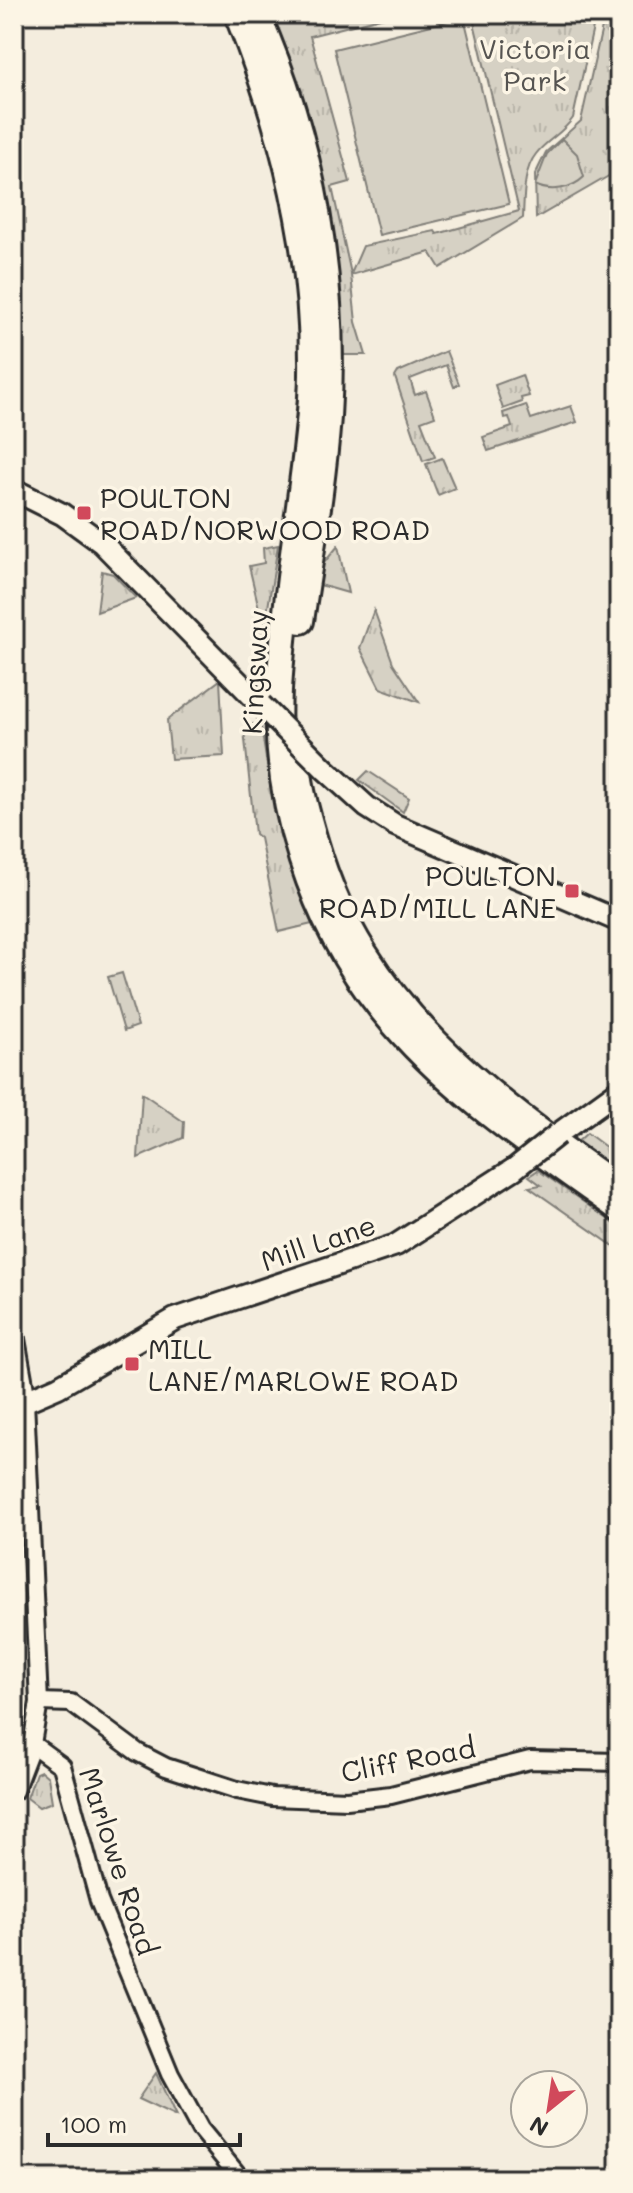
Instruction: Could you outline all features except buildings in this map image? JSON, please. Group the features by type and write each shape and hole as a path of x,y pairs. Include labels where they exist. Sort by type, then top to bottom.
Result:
{"highway":[{"name":"Kingsway","path":"237,14 259,68 285,154 302,240 309,315 312,374 309,425 279,693 286,799 296,845 328,925 351,966 381,1009 426,1061 475,1103 619,1209"},
{"name":"Kingsway","path":"257,14 290,99 311,176 327,306 328,418 293,704 299,777 323,867 362,952 416,1024 494,1096 619,1188"}],"main road":[{"path":"14,490 62,514 102,543 325,769 367,807 395,825 619,921"},
{"name":"Mill Lane","path":"19,1404 58,1387 175,1319 396,1245 514,1169 619,1090"},
{"path":"14,1339 19,1404"}],"street":[{"path":"14,1791 32,1744 39,1702 19,1404"},
{"name":"Cliff Road","path":"39,1702 71,1703 125,1744 166,1767 237,1790 272,1797 347,1800 391,1795 530,1760 619,1762"},
{"name":"Marlowe Road","path":"32,1744 62,1766 99,1901 170,2074 200,2129 241,2179"}],"green space":[{"name":"Victoria Park","path":"270,14 396,14 310,36 350,182 332,187 351,274 363,246 435,231 437,234 519,211 472,14 596,14 573,118 540,149 532,161 525,184 523,218 440,268 430,252 351,275 356,322 366,355 344,355 336,244 313,132"},
{"path":"605,14 615,14 619,170 536,218 535,175 546,152 581,121"},
{"path":"464,17 509,204 379,235 334,49"},
{"path":"562,139 577,154 584,177 561,188 547,189 535,185 547,154"},
{"path":"446,351 459,384 454,387 446,365 410,379 415,395 426,391 435,416 421,421 435,457 423,461 395,377 398,372"},
{"path":"522,375 529,396 503,409 495,385"},
{"path":"526,405 531,419 571,406 577,422 488,451 483,437 512,427 509,417 504,418 503,413"},
{"path":"442,458 455,488 438,495 426,464"},
{"path":"278,545 263,639 257,636 261,617 249,566 264,563 263,548"},
{"path":"338,546 348,593 320,585 323,564"},
{"path":"102,571 113,574 136,598 97,612"},
{"path":"374,610 393,663 419,702 380,688 360,648"},
{"path":"220,680 224,756 171,759 167,720"},
{"path":"253,724 261,726 279,827 293,876 312,924 279,932 260,838 255,834 244,730"},
{"path":"368,771 409,798 403,812 359,780"},
{"path":"122,973 138,1026 124,1031 108,977"},
{"path":"142,1093 184,1122 183,1138 138,1158"},
{"path":"587,1133 619,1157 619,1175 575,1144"},
{"path":"538,1170 619,1227 619,1250 529,1187 541,1185 529,1176"},
{"path":"41,1771 48,1777 52,1802 39,1807 27,1798 36,1773"},
{"path":"156,2073 176,2117 138,2099"}],"place":[{"name":"POULTON ROAD/NORWOOD ROAD","path":"84,513"},
{"name":"POULTON ROAD/MILL LANE","path":"572,891"},
{"name":"MILL LANE/MARLOWE ROAD","path":"132,1364"}]}
